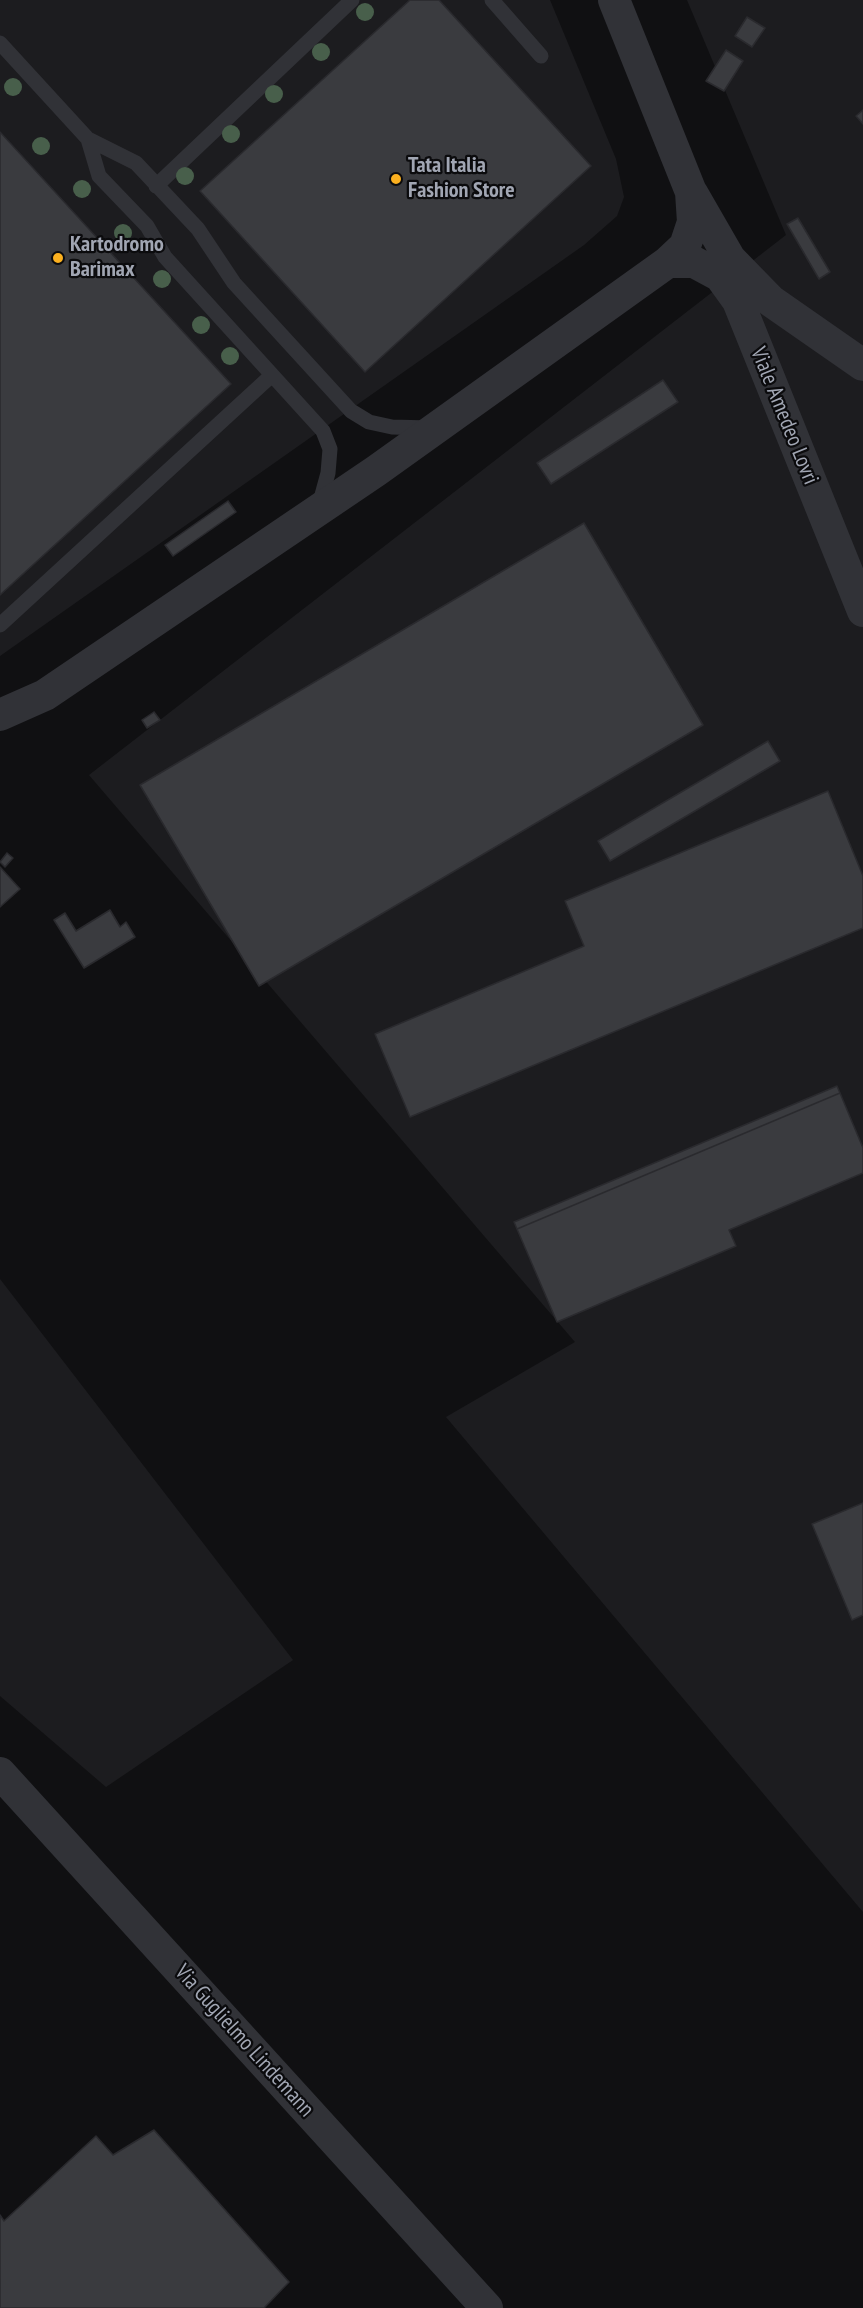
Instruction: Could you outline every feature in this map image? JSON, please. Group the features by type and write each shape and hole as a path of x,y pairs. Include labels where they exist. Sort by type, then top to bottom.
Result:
{"street":[{"path":"614,0 691,192 730,259 771,301 863,365"},
{"path":"0,715 45,695 318,510 668,262 685,246 693,222 691,192"},
{"name":"Viale Amedeo Lovri","path":"668,262 693,262 720,276 738,301 863,608"},
{"name":"Via Guglielmo Lindemann","path":"0,1773 487,2308"}],"lane":[{"path":"156,186 352,0"},
{"path":"492,0 541,56"},
{"path":"0,43 88,139 136,163 198,229 234,283 351,411 377,424 392,427 435,428"},
{"path":"88,139 99,176 147,226 165,257 323,431 330,449 328,473 318,510"},
{"path":"0,626 272,375"}],"shaded area":[{"path":"0,0 550,0 616,159 624,197 617,216 584,245 0,656"},
{"path":"687,0 863,0 863,1912 446,1417 575,1342 89,775 786,235"},
{"path":"0,1279 293,1660 106,1787 0,1696"}],"building":[{"path":"410,0 439,0 591,166 365,372 200,191"},
{"path":"747,17 765,28 752,47 735,36"},
{"path":"726,50 743,61 724,91 706,81"},
{"path":"863,110 863,124 856,116"},
{"name":"Kartodromo Barimax","path":"0,132 231,384 0,595"},
{"path":"798,218 830,272 819,279 787,224"},
{"path":"663,380 678,402 551,484 537,463"},
{"path":"228,501 236,512 173,556 165,545"},
{"path":"584,523 703,725 259,986 140,785"},
{"path":"154,712 160,720 147,728 142,720"},
{"path":"768,741 780,761 610,861 598,841"},
{"path":"828,791 863,876 863,928 410,1117 375,1034 584,946 565,901"},
{"path":"7,853 13,858 5,867 0,862"},
{"path":"0,867 20,889 0,907"},
{"path":"110,910 120,927 126,922 135,937 84,968 54,920 65,913 76,931"},
{"path":"837,1086 840,1093 517,1229 514,1222"},
{"path":"840,1093 863,1148 863,1173 729,1230 736,1246 557,1322 517,1229"},
{"path":"863,1503 863,1615 852,1620 812,1524"},
{"path":"154,2130 289,2282 264,2308 0,2308 0,2215 4,2221 96,2136 113,2155"}],"place":[{"name":"Tata Italia Fashion Store","path":"396,179"},
{"name":"Kartodromo Barimax","path":"58,258"}]}
